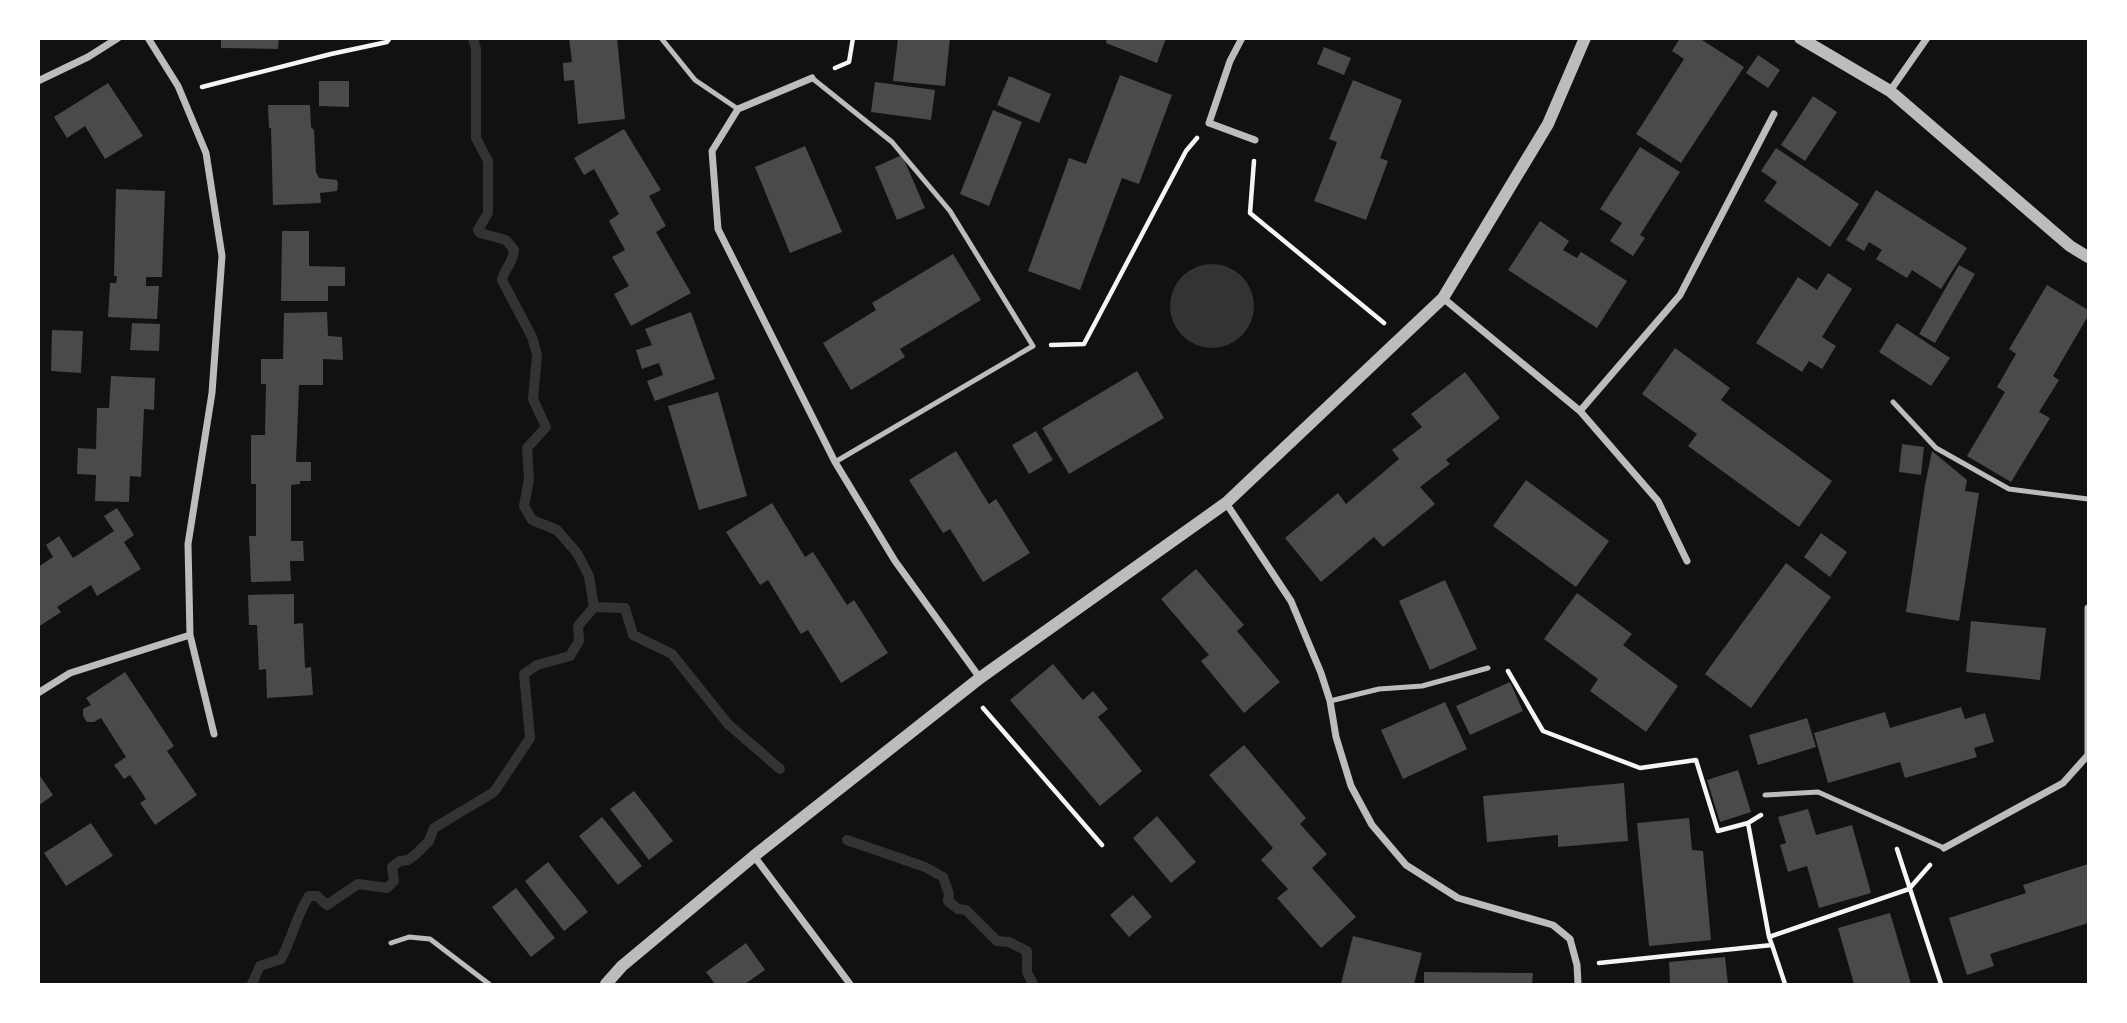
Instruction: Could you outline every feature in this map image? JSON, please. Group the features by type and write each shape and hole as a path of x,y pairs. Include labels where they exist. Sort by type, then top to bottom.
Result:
{"street":[{"path":"38,81 118,38"},
{"path":"148,38 180,93 206,153 222,256 212,393 188,544 190,635 214,734"},
{"path":"1242,38 1230,61 1209,123 1255,140"},
{"path":"606,985 622,966 754,856 967,688 1226,503 1443,298 1548,124 1585,38"},
{"path":"1800,38 1890,91 2070,246 2088,257"},
{"path":"1890,91 1927,38"},
{"path":"812,78 738,109 712,151 718,229 835,462 895,561 980,678"},
{"path":"1580,411 1680,295 1774,114"},
{"path":"1443,298 1580,411 1658,501 1687,561"},
{"path":"1226,503 1292,601 1330,701 1336,737 1351,786 1372,825 1406,865 1458,898 1553,925 1570,939 1577,965 1578,985"},
{"path":"1944,848 2063,783 2088,755 2088,608"},
{"path":"38,693 70,673 190,635"},
{"path":"754,856 850,985"}],"lane":[{"path":"661,38 695,80 738,109"},
{"path":"812,78 892,142 950,211 1033,346 835,462"},
{"path":"1894,402 1936,448 2009,488 2088,499"},
{"path":"1330,701 1379,689 1422,686 1488,668"},
{"path":"1765,795 1818,792 1944,848"},
{"path":"391,943 409,937 430,939 489,985"}],"path":[{"path":"180,93 387,42 390,38"},
{"path":"812,78 849,62 853,38"},
{"path":"1033,346 1084,344 1186,151 1209,123"},
{"path":"1255,140 1250,213 1401,337"},
{"path":"1488,668 1504,666 1542,731 1640,768 1696,760 1718,831 1748,823 1761,816 1765,795"},
{"path":"967,688 1102,845"},
{"path":"1748,823 1769,937 1785,985"},
{"path":"1889,824 1941,985"},
{"path":"1769,937 1909,889 1944,848"},
{"path":"1577,965 1772,946"}],"shaded area":[{"path":"1204,264 1220,264 1236,271 1247,282 1254,298 1251,322 1242,336 1220,348 1204,348 1188,341 1177,330 1170,314 1170,298 1177,282 1188,271"}],"building":[{"path":"221,38 279,38 278,49 221,48"},
{"path":"569,38 617,38 625,119 578,124 574,80 564,81 563,63 572,62"},
{"path":"898,38 950,38 945,86 893,81"},
{"path":"1107,38 1166,38 1157,63 1106,43"},
{"path":"1680,38 1699,38 1744,67 1681,163 1636,134 1684,59 1672,51"},
{"path":"1324,47 1351,58 1344,75 1317,64"},
{"path":"1758,55 1780,70 1768,88 1746,73"},
{"path":"1120,75 1172,95 1139,184 1122,178 1080,290 1028,271 1069,158 1086,164"},
{"path":"1009,76 1051,94 1039,123 997,105"},
{"path":"1353,80 1402,100 1380,158 1388,161 1366,220 1314,201 1337,142 1329,139"},
{"path":"319,81 349,81 349,107 319,106"},
{"path":"875,82 935,90 931,120 871,112"},
{"path":"108,83 143,136 105,159 85,126 67,138 54,117"},
{"path":"1813,96 1837,112 1805,161 1781,145"},
{"path":"268,105 310,105 316,172 319,178 337,180 338,184 337,191 320,193 321,203 273,205"},
{"path":"993,110 1022,122 989,206 960,194"},
{"path":"624,129 661,190 649,196 666,226 656,232 691,293 631,326 614,294 629,286 612,257 625,250 609,221 619,214 594,169 584,175 574,158"},
{"path":"805,146 842,232 790,253 755,167"},
{"path":"1640,147 1680,172 1640,235 1645,238 1633,256 1610,241 1622,223 1600,209"},
{"path":"1776,148 1859,204 1830,247 1764,201 1777,182 1761,171"},
{"path":"902,155 925,208 897,220 875,167"},
{"path":"116,189 165,191 162,277 146,277 146,286 159,286 157,319 108,317 110,283 116,283 117,276 114,276"},
{"path":"1876,190 1967,248 1941,289 1912,270 1907,278 1876,259 1882,250 1869,242 1864,251 1846,240"},
{"path":"1540,221 1569,241 1563,250 1577,258 1581,252 1627,281 1597,328 1508,270"},
{"path":"282,231 309,231 309,266 345,267 345,286 328,286 328,301 281,301"},
{"path":"953,254 981,300 900,349 905,357 851,390 823,343 876,310 872,303"},
{"path":"1959,265 1975,274 1935,343 1919,334"},
{"path":"1828,273 1852,289 1822,337 1836,346 1822,369 1809,361 1802,372 1756,343 1798,277 1817,290"},
{"path":"2047,285 2088,310 2088,316 2053,376 2059,380 2039,412 2050,418 2011,482 1967,456 2005,392 1997,387 2016,354 2009,349"},
{"path":"327,312 328,336 342,337 343,360 323,359 323,385 299,385 296,462 311,462 311,481 300,481 300,484 291,485 291,541 303,541 304,561 290,561 291,581 251,582 249,536 256,536 256,484 251,484 251,435 265,435 266,384 261,384 261,359 283,359 284,313"},
{"path":"691,312 715,379 655,401 647,381 663,375 659,363 642,369 636,350 652,345 645,329"},
{"path":"132,323 160,324 159,351 130,350"},
{"path":"1897,323 1950,358 1931,386 1879,352"},
{"path":"52,330 83,331 81,373 51,371"},
{"path":"1675,348 1730,388 1721,400 1832,481 1799,527 1688,446 1697,434 1642,394"},
{"path":"1137,371 1164,418 1069,474 1042,428"},
{"path":"1465,372 1500,418 1446,460 1450,464 1420,487 1435,504 1383,547 1374,537 1321,582 1285,538 1338,493 1346,504 1399,459 1392,450 1422,427 1411,414"},
{"path":"111,376 155,378 154,410 144,409 141,477 130,476 129,502 95,501 96,475 77,474 78,448 96,449 97,408 109,408"},
{"path":"718,392 747,496 699,510 668,406"},
{"path":"1036,431 1053,460 1029,474 1012,445"},
{"path":"1902,444 1924,447 1921,475 1899,472"},
{"path":"956,451 989,504 996,499 1030,553 983,582 950,529 943,533 909,480"},
{"path":"1932,451 1967,480 1965,491 1979,493 1959,621 1906,612"},
{"path":"1526,480 1609,541 1576,587 1493,526"},
{"path":"772,503 805,557 813,552 847,605 854,600 888,653 841,683 808,630 801,634 768,580 760,585 726,532"},
{"path":"117,508 134,535 124,542 141,569 97,596 91,585 57,607 61,612 38,627 38,567 53,557 46,545 59,536 73,558 114,531 104,516"},
{"path":"1821,533 1847,552 1830,577 1804,557"},
{"path":"1786,563 1831,597 1751,708 1705,674"},
{"path":"1196,569 1244,625 1237,631 1280,682 1244,713 1201,661 1209,655 1161,599"},
{"path":"1445,580 1477,649 1430,670 1399,601"},
{"path":"1577,593 1632,634 1623,645 1678,686 1646,732 1590,691 1598,679 1544,639"},
{"path":"294,594 294,624 303,623 305,668 311,667 313,695 267,698 266,669 259,670 257,625 249,625 248,595"},
{"path":"1971,621 2046,628 2040,680 1966,672"},
{"path":"1053,664 1083,700 1093,691 1108,709 1098,717 1142,771 1100,806 1010,700"},
{"path":"125,672 174,746 167,751 197,795 155,825 140,803 146,799 130,775 124,779 114,765 126,757 101,718 87,722 83,716 83,709 91,705 86,698"},
{"path":"1510,682 1523,711 1470,735 1456,706"},
{"path":"1445,702 1467,749 1403,779 1381,730"},
{"path":"1961,707 1965,719 1985,713 1994,742 1974,748 1977,757 1905,778 1900,762 1828,783 1814,733 1885,712 1890,728"},
{"path":"1807,718 1816,747 1758,765 1749,735"},
{"path":"1244,745 1306,818 1300,824 1327,854 1312,868 1356,917 1321,948 1277,898 1288,889 1261,860 1273,848 1209,775"},
{"path":"1738,770 1751,812 1720,822 1707,780"},
{"path":"38,773 53,795 38,806"},
{"path":"1624,783 1628,841 1558,847 1558,835 1487,842 1483,796"},
{"path":"634,791 673,841 649,860 610,809"},
{"path":"1808,809 1816,835 1852,825 1871,893 1819,908 1807,866 1788,872 1780,845 1786,843 1778,817"},
{"path":"1157,816 1196,862 1171,883 1133,838"},
{"path":"602,817 642,866 618,885 579,836"},
{"path":"1689,818 1692,850 1703,851 1711,940 1649,946 1637,823"},
{"path":"91,823 113,856 66,886 44,853"},
{"path":"548,862 588,912 564,931 525,881"},
{"path":"2088,864 2088,923 1990,954 1994,966 1967,975 1949,918 2026,893 2023,885"},
{"path":"516,888 555,938 531,957 492,907"},
{"path":"1133,895 1152,917 1129,937 1110,915"},
{"path":"1890,913 1911,984 1854,984 1838,928"},
{"path":"1353,936 1422,953 1414,984 1341,984"},
{"path":"746,943 765,970 745,984 715,984 706,972"},
{"path":"1725,957 1728,984 1670,984 1669,962"},
{"path":"1424,972 1533,973 1532,984 1424,984"}],"waterway":[{"path":"252,984 260,966 281,959 309,896 317,896 327,905 358,884 387,888 394,881 392,867 416,854 429,841 434,828 494,792 530,738 524,674 537,665 570,656 579,641 578,626 594,607 589,576 577,553 557,530 532,520 524,506 529,479 527,448 546,427 533,399 537,355 532,337 502,280 514,250 506,240 480,233 478,230 488,213 488,161 476,138 476,49 473,38"},
{"path":"594,607 625,608 633,635 672,654 728,724 780,769"},
{"path":"847,840 925,867 943,877 949,894 948,901 958,909 966,910 997,941 1009,942 1027,951 1027,972 1033,984"}]}
